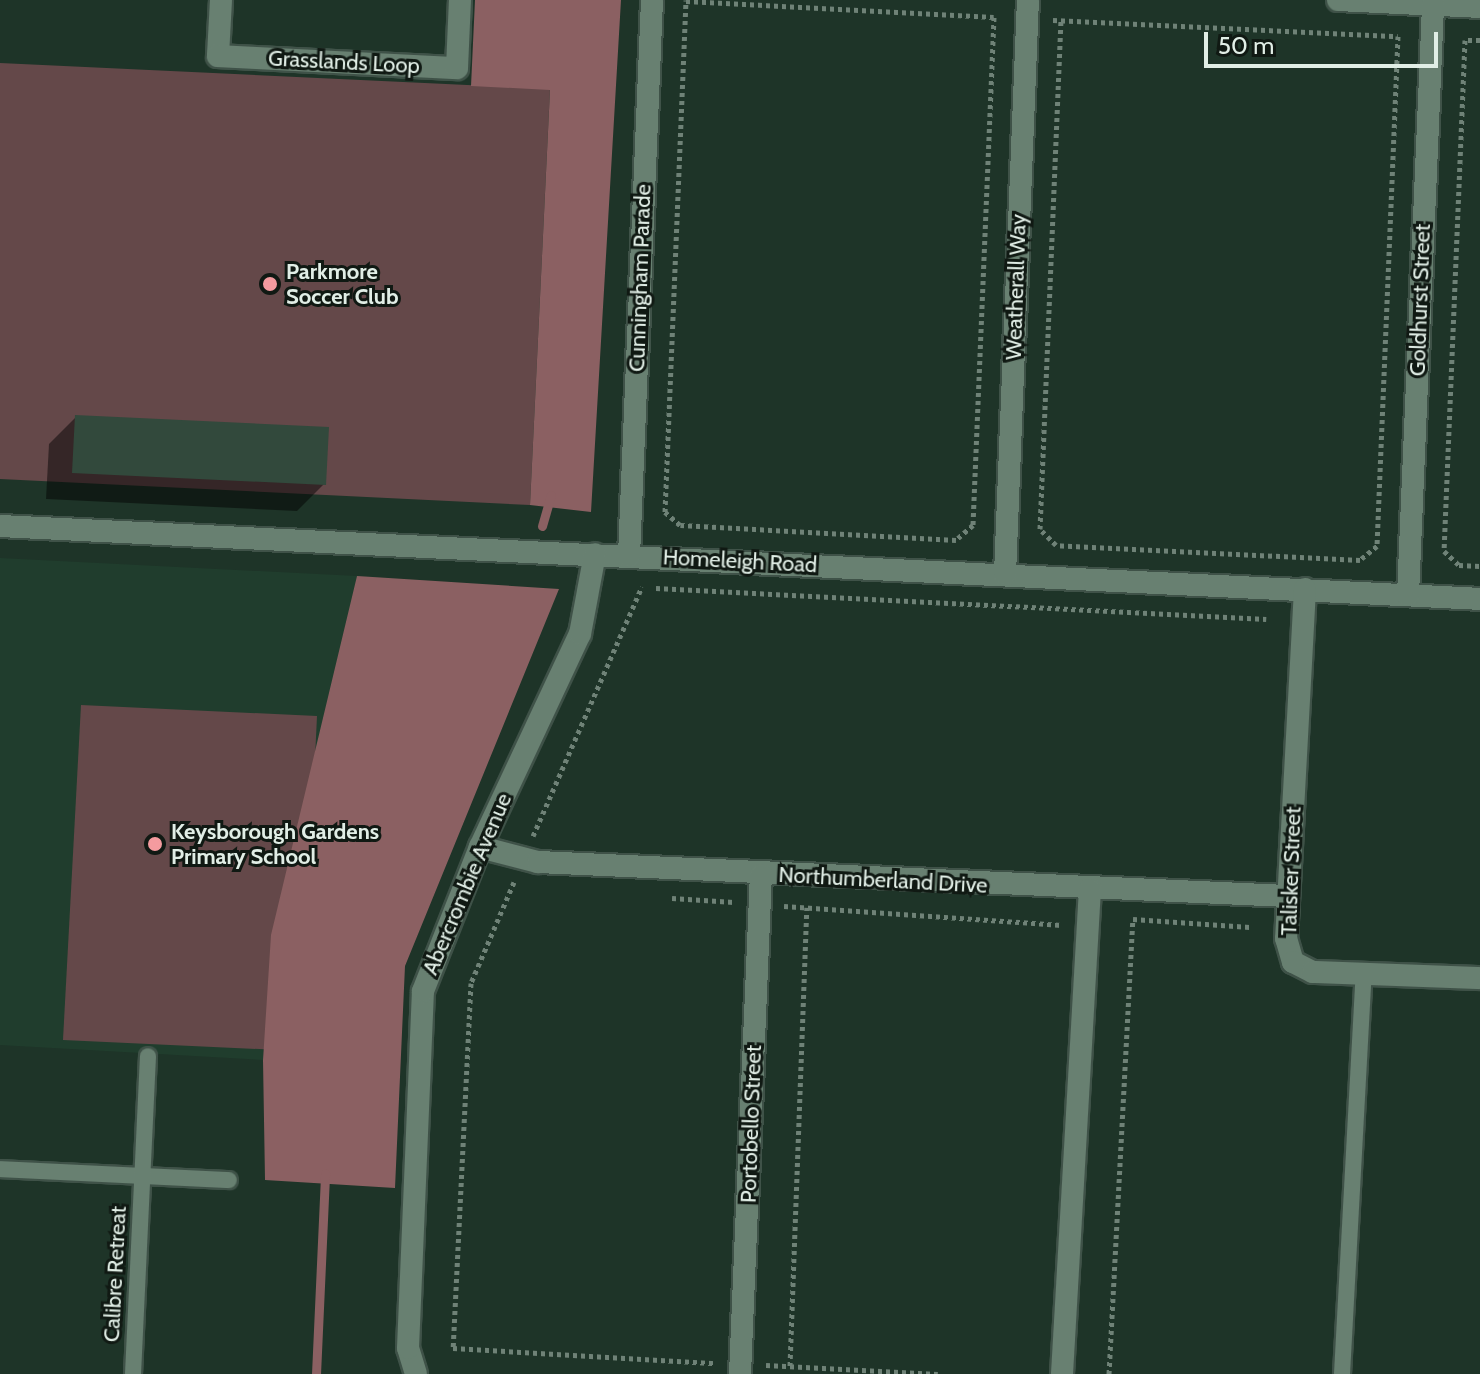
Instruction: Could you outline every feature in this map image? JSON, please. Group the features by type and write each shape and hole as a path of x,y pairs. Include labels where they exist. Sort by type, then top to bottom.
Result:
{"street":[{"name":"Grasslands Loop","path":"221,0 218,56 457,68 460,0"},
{"name":"Cunningham Parade","path":"629,556 652,0"},
{"path":"1338,0 1480,7"},
{"name":"Goldhurst Street","path":"1408,595 1433,5"},
{"name":"Weatherall Way","path":"1005,574 1028,9"},
{"name":"Homeleigh Road","path":"0,526 1480,599"},
{"name":"Abercrombie Avenue","path":"416,1374 408,1348 422,1003 429,970 480,847 580,634 595,554"},
{"name":"Talisker Street","path":"1305,589 1286,938 1293,962 1313,972 1480,978"},
{"name":"Northumberland Drive","path":"480,847 523,860 761,875 1288,896"},
{"name":"Portobello Street","path":"740,1369 761,875"},
{"path":"1062,1374 1090,890"}],"lane":[{"path":"1342,1374 1364,974"},
{"name":"Calibre Retreat","path":"133,1374 148,1056"},
{"name":"Calibre Retreat","path":"0,1169 229,1180"}],"path":[{"path":"994,17 973,525 956,540 680,525 665,512 686,0 994,17 1028,9 1061,20 1398,36 1377,546 1360,560 1056,545 1040,529 1061,20"},
{"path":"1480,40 1465,40 1444,551 1459,565 1480,566"},
{"path":"938,1374 790,1366 740,1369 453,1348 471,983 637,587 1266,619"},
{"path":"512,887 527,888"},
{"path":"664,897 1062,925 1061,940"},
{"path":"790,1366 807,907"},
{"path":"1109,1374 1133,919 1250,927"}],"shaded area":[{"path":"475,0 621,0 591,512 530,505 550,90 471,86"},
{"name":"Parkmore Soccer Club","path":"0,63 550,89 530,505 0,479"},
{"name":"Keysborough Gardens Primary School","path":"0,558 357,576 348,753 271,935 263,1060 0,1045"},
{"path":"357,576 559,589 405,966 395,1188 265,1180 263,1060 271,935"},
{"path":"81,705 317,716 301,1051 63,1040"}],"building":[{"path":"75,415 329,427 326,485 72,473"}],"waterway":[{"path":"542,526 551,495"},
{"path":"316,1374 325,1173"}],"place":[{"name":"Parkmore Soccer Club","path":"270,284"},
{"name":"Keysborough Gardens Primary School","path":"155,844"}]}
